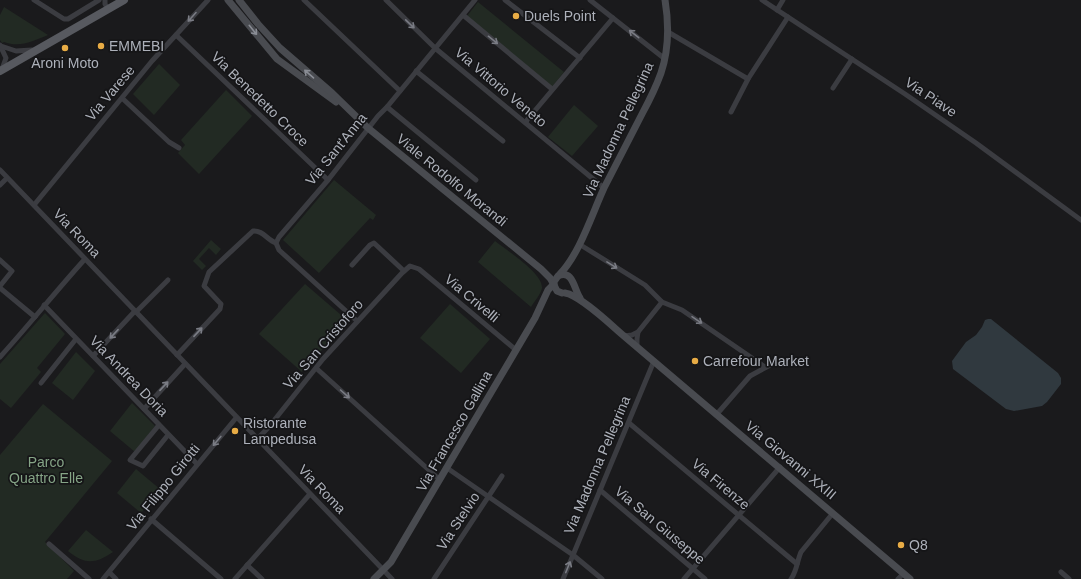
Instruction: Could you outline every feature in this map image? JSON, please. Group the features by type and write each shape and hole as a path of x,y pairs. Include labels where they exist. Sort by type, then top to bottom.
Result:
{"main road":[{"path":"5,67 124,0"}],"street":[{"path":"34,0 64,19 68,19 99,0"},
{"path":"105,0 105,4 108,9"},
{"name":"Via Varese","path":"34,205 122,98 208,0"},
{"name":"Viale Rodolfo Morandi","path":"228,0 277,59 348,110"},
{"name":"Viale Rodolfo Morandi","path":"239,0 280,48 332,93 348,110 541,269 550,278 553,284"},
{"path":"304,0 400,91"},
{"name":"Via Vittorio Veneto","path":"386,0 435,48 604,188"},
{"name":"Via Sant'Anna","path":"276,243 279,237 328,180 368,128 475,0"},
{"path":"506,0 580,58"},
{"path":"590,0 665,58"},
{"name":"Via Madonna Pellegrina","path":"559,275 579,244 604,188 661,73 667,48 668,32 665,0"},
{"name":"Via Piave","path":"762,0 970,138 1081,220"},
{"path":"777,10 783,0"},
{"path":"462,15 552,89"},
{"path":"732,112 748,78 788,17"},
{"path":"526,123 552,89 613,18"},
{"path":"668,32 748,78"},
{"name":"Via Benedetto Croce","path":"176,35 328,180"},
{"path":"0,46 16,51 26,52 37,50"},
{"path":"0,46 6,58 5,67"},
{"path":"832,88 852,59"},
{"path":"0,60 5,67"},
{"path":"416,71 503,141"},
{"path":"122,98 169,142 179,148"},
{"path":"387,107 476,180"},
{"name":"Via Roma","path":"0,170 236,418 392,579"},
{"path":"0,185 7,178"},
{"path":"177,355 220,309 221,304 204,286 207,275 249,233 253,231 259,231 272,242 276,243 279,250 357,321"},
{"path":"352,265 370,245 374,243 404,271"},
{"path":"579,244 645,285 662,302 682,310 765,368"},
{"path":"0,357 44,305 86,259"},
{"path":"0,260 12,272 0,287 35,317"},
{"name":"Via Madonna Pellegrina","path":"570,260 568,270 570,277"},
{"name":"Via San Cristoforo","path":"257,439 268,428 316,368 357,321 410,266"},
{"name":"Via Crivelli","path":"410,266 419,269 516,350"},
{"name":"Viale Rodolfo Morandi","path":"541,269 559,275"},
{"path":"582,302 570,277 567,274 559,275 553,284 557,291 570,294 582,302 654,361"},
{"path":"93,356 168,280"},
{"name":"Via Francesco Gallina","path":"374,579 391,562 516,350 543,302 548,290 553,284"},
{"path":"543,302 551,296 570,290 573,285"},
{"path":"624,336 632,335 638,332 662,302"},
{"name":"Via Andrea Doria","path":"44,305 197,464"},
{"path":"637,347 638,332"},
{"path":"41,383 76,339"},
{"name":"Via Madonna Pellegrina","path":"563,579 654,361"},
{"name":"Via Giovanni XXIII","path":"654,361 910,579"},
{"path":"717,414 747,379 756,372 774,363"},
{"path":"144,409 185,364"},
{"path":"316,368 440,480"},
{"name":"Via Filippo Girotti","path":"103,579 236,418"},
{"name":"Via Firenze","path":"629,423 797,564"},
{"path":"159,424 130,460 143,466 168,435"},
{"path":"684,579 780,467"},
{"path":"447,468 573,555 602,579"},
{"name":"Via Stelvio","path":"434,579 502,476"},
{"name":"Via San Giuseppe","path":"600,490 705,579"},
{"path":"235,579 310,494"},
{"path":"792,579 801,552 833,513"},
{"path":"151,520 221,579"},
{"path":"49,544 89,579"},
{"path":"247,565 262,579"},
{"path":"109,572 116,579"},
{"path":"1061,572 1069,579"},
{"path":"898,579 904,573"}],"green space":[{"path":"478,2 564,72 552,87 467,16"},
{"path":"4,7 48,35 21,44 2,43 0,40 0,15"},
{"path":"159,64 180,85 154,115 133,94"},
{"path":"226,90 252,116 199,174 178,153 185,145 181,140"},
{"path":"574,105 598,126 572,156 548,137"},
{"path":"334,180 376,215 373,220 370,218 319,273 283,240"},
{"path":"211,240 221,249 216,255 209,248 199,259 206,266 202,270 193,261"},
{"path":"495,241 530,269 541,282 542,288 531,307 478,262"},
{"path":"305,284 348,321 302,372 259,334"},
{"path":"450,304 490,339 461,373 420,338"},
{"path":"45,313 65,334 37,368 41,372 11,408 0,399 0,364"},
{"path":"76,352 95,371 73,400 52,383"},
{"path":"132,403 155,426 135,452 110,431"},
{"name":"Parco Quattro Elle","path":"43,404 112,461 45,542 74,571 67,579 0,579 0,455"},
{"path":"136,469 161,490 141,513 117,493"},
{"path":"86,530 113,552 95,561 85,561 74,556 68,551"}],"shaded area":[{"path":"991,319 1058,373 1061,378 1061,384 1042,406 1014,411 1006,409 953,369 952,361 966,342 976,335 985,320"}],"place":[{"name":"Duels Point","path":"516,16"},
{"name":"EMMEBI","path":"101,46"},
{"name":"Aroni Moto","path":"65,48"},
{"name":"Carrefour Market","path":"695,361"},
{"name":"Ristorante Lampedusa","path":"235,431"},
{"name":"Q8","path":"901,545"}]}
